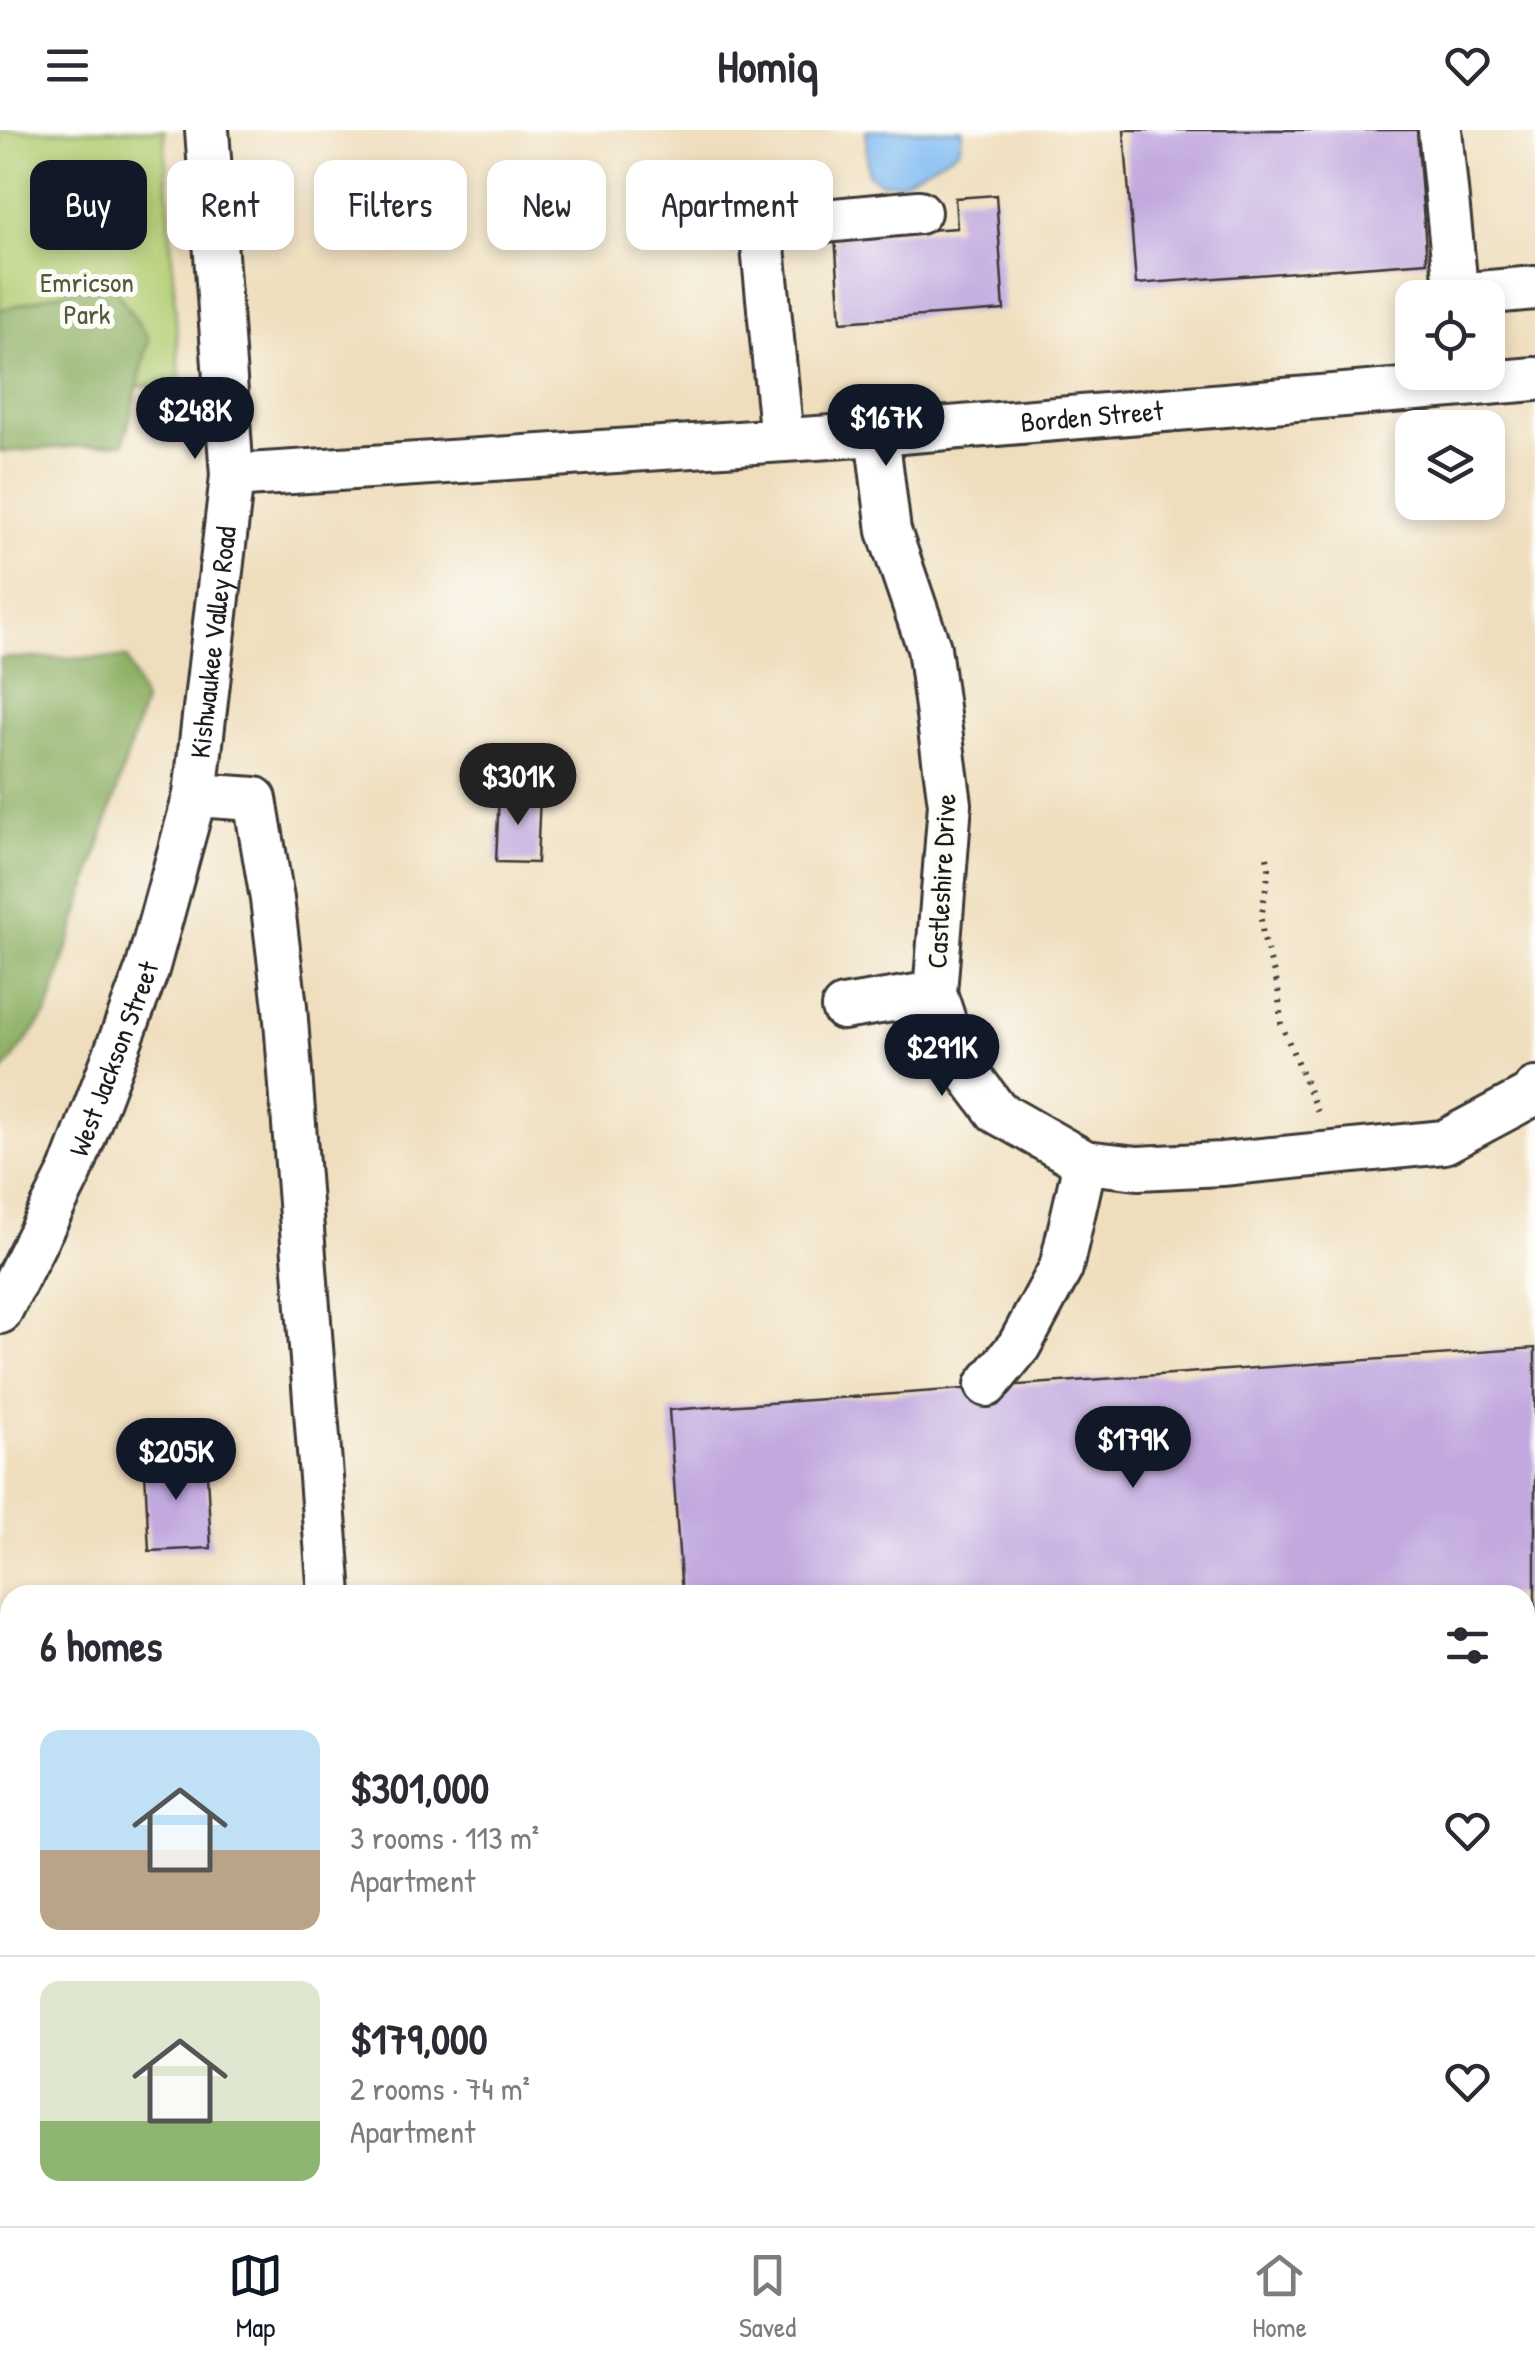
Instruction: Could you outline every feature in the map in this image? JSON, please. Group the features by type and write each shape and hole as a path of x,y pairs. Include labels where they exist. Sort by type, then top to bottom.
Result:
{"street":[{"name":"Kishwaukee Valley Road","path":"196,795 232,476 207,130"},
{"path":"1440,130 1455,280"},
{"path":"782,440 761,226 919,212"},
{"path":"1505,291 1535,288"},
{"name":"Borden Street","path":"1505,379 1535,379"},
{"name":"Borden Street","path":"232,476 877,434 1395,385"},
{"name":"Castleshire Drive","path":"877,434 889,531 929,648 950,804 936,992 956,1057 997,1112 1085,1162 1138,1168 1222,1164 1444,1142 1535,1090"},
{"path":"196,795 255,799 267,866 285,1007 329,1585"},
{"name":"West Jackson Street","path":"0,1312 71,1171 148,970 196,795"},
{"path":"842,1008 936,992"},
{"path":"987,1384 1019,1346 1061,1268 1085,1162"}],"path":[{"path":"1266,857 1263,936 1278,987 1281,1023 1318,1114"}],"green space":[{"name":"Emricson Park","path":"0,130 164,130 167,250 172,250 180,383 0,397"},
{"path":"108,279 149,339 124,443 0,452 0,310"},
{"path":"0,658 127,658 144,702 48,1012 0,1076"}],"water":[{"path":"866,130 963,130 959,150 901,182 881,183 868,174"}],"building":[{"path":"1124,130 1417,130 1427,262 1136,284"},
{"path":"996,195 1004,310 841,322 835,236 957,228 955,198"},
{"path":"499,792 540,794 537,863 496,862"},
{"path":"1535,1348 1535,1585 681,1585 669,1410"},
{"path":"187,1449 188,1475 207,1474 211,1548 149,1551 144,1451"}]}
